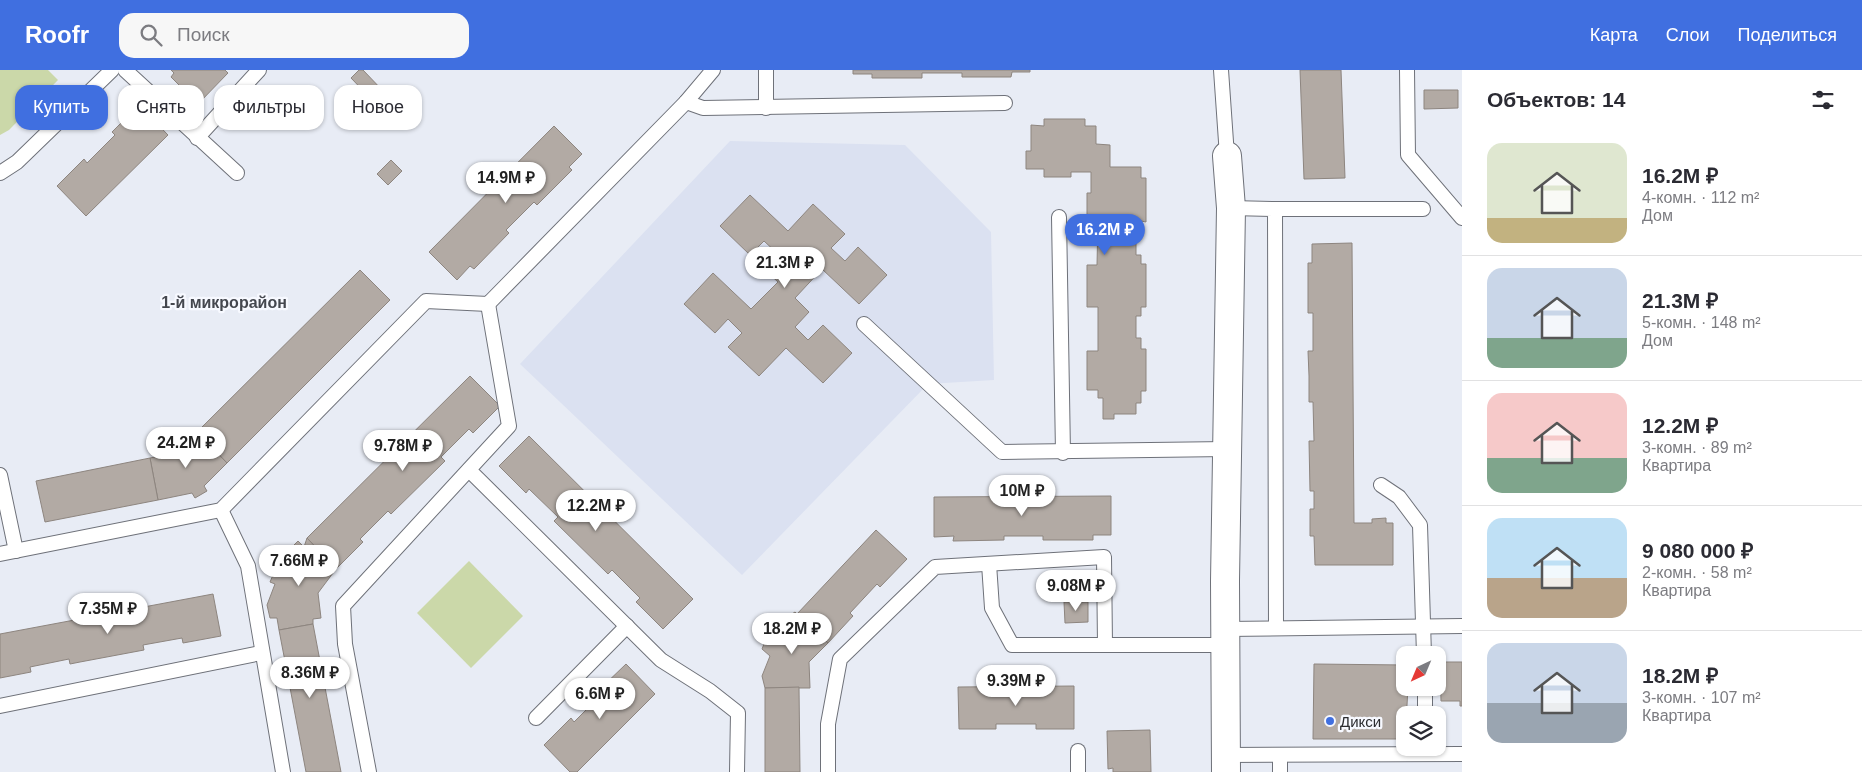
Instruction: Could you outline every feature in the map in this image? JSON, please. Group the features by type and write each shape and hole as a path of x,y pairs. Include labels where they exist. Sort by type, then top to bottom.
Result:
{"street":[{"path":"1226,764 1225,637 1231,208 1227,156"}],"lane":[{"path":"0,173 17,162 112,70"},
{"path":"125,70 237,173"},
{"path":"197,138 259,70"},
{"path":"0,554 221,510 426,301 488,304 686,102 713,70"},
{"path":"766,70 766,108"},
{"path":"1221,70 1227,156"},
{"path":"1407,70 1408,156 1462,218"},
{"path":"686,102 703,108 1005,103"},
{"path":"1231,208 1423,209"},
{"path":"1275,209 1276,628"},
{"path":"1059,217 1063,453"},
{"path":"369,772 345,644 343,606 510,426 488,304"},
{"path":"864,324 1002,452 1063,453 1227,449"},
{"path":"469,470 661,660 710,691 738,712 737,772"},
{"path":"0,475 16,551"},
{"path":"1381,485 1399,497 1420,525 1424,646"},
{"path":"221,510 248,566 261,653 283,772"},
{"path":"828,772 828,724 840,659 935,567 1104,557 1105,645"},
{"path":"988,564 992,608 1012,645 1105,645 1225,637 1276,628 1462,626"},
{"path":"536,718 627,626"},
{"path":"0,706 261,653"},
{"path":"1078,751 1078,772"},
{"path":"1226,764 1280,755 1396,752"},
{"path":"1446,753 1462,754"},
{"path":"1280,755 1280,772"}],"shaded area":[{"path":"730,141 905,145 991,232 994,380 928,384 742,575 520,364"}],"green space":[{"path":"0,70 48,70 58,80 53,85 15,85 15,124 0,135"},
{"path":"469,561 523,616 471,668 417,613"}],"building":[{"path":"171,70 225,70 228,73 216,85 214,85 214,87 204,98 204,85 179,85 171,77 174,73"},
{"path":"359,70 363,70 377,85 358,85 351,78"},
{"path":"853,70 1030,70 1030,72 1012,72 1011,77 962,77 962,73 922,73 922,78 872,78 872,74 853,74"},
{"path":"1300,70 1341,70 1345,178 1304,179"},
{"path":"1424,90 1458,90 1458,108 1424,109"},
{"path":"1044,119 1085,119 1085,126 1096,126 1096,144 1110,145 1110,167 1141,167 1141,178 1146,178 1146,222 1141,221 1141,231 1136,231 1136,255 1141,255 1141,264 1146,264 1146,307 1141,307 1141,316 1136,316 1136,338 1141,338 1141,349 1146,349 1146,391 1141,391 1141,403 1136,403 1136,414 1114,414 1114,419 1103,419 1103,398 1098,398 1098,390 1087,390 1087,351 1098,351 1098,307 1087,307 1087,265 1097,265 1098,220 1087,220 1087,193 1091,193 1091,172 1071,172 1071,177 1044,177 1044,169 1026,169 1026,151 1031,151 1031,125 1044,126"},
{"path":"118,126 118,130 163,130 168,135 86,216 57,186 84,159 87,163 115,135 112,132"},
{"path":"554,126 582,154 569,167 572,170 537,205 534,202 506,230 509,233 474,269 470,266 457,280 429,252"},
{"path":"391,160 402,171 388,185 377,174"},
{"path":"750,195 788,231 813,204 845,234 831,248 845,261 858,247 887,275 859,304 822,269 795,298 809,312 795,327 808,340 823,325 852,353 823,383 786,348 759,376 728,347 742,333 728,319 715,333 684,304 713,273 751,309 778,282 764,269 778,254 764,241 750,255 720,226"},
{"path":"1352,243 1354,523 1372,523 1372,519 1386,518 1386,523 1393,523 1393,565 1315,565 1314,536 1310,536 1310,509 1314,509 1314,491 1310,491 1309,441 1314,441 1313,402 1309,402 1308,351 1313,351 1313,313 1308,313 1308,263 1312,263 1312,244"},
{"path":"360,270 390,300 227,463 197,432"},
{"path":"470,376 500,406 473,433 469,429 441,457 445,461 391,514 388,511 360,539 363,542 336,569 307,538"},
{"path":"197,432 227,463 204,486 207,491 195,498 192,493 158,500 150,458 177,453"},
{"path":"529,436 693,599 663,629 636,602 640,598 612,570 608,574 554,521 558,517 529,489 526,493 499,466"},
{"path":"150,458 158,500 45,522 36,481"},
{"path":"1111,496 1111,535 1093,535 1093,540 1043,540 1043,536 1004,536 1004,540 953,541 954,536 934,537 934,497"},
{"path":"876,530 907,559 880,587 877,584 850,613 853,616 828,643 797,614"},
{"path":"307,538 336,569 318,593 321,618 313,619 313,624 279,630 277,618 270,618 267,605 275,584 270,582 276,568 281,571 291,548 298,541 304,547"},
{"path":"213,594 221,636 183,643 182,638 143,645 144,650 70,664 69,659 30,667 31,672 0,678 0,634"},
{"path":"1064,602 1088,602 1088,622 1065,623"},
{"path":"795,612 828,643 809,662 810,688 765,688 762,676 770,656 762,649 766,639 777,639 786,618"},
{"path":"313,624 341,772 306,772 279,630"},
{"path":"1446,662 1462,662 1462,706 1460,706 1460,701 1441,701 1441,696 1446,696"},
{"path":"626,664 655,694 577,772 570,772 544,745 571,718 574,722 602,694 599,690"},
{"path":"1314,664 1396,665 1396,696 1408,696 1407,706 1396,706 1396,739 1313,739"},
{"path":"1074,686 1074,729 1036,729 1036,724 996,724 996,729 959,729 958,687"},
{"path":"799,687 800,772 765,772 765,688"},
{"path":"1150,730 1151,772 1113,772 1113,768 1108,769 1107,731"}],"place":[{"name":"Дикси","path":"1330,721"}],"district":[{"name":"1-й микрорайон","path":"224,302"}]}
